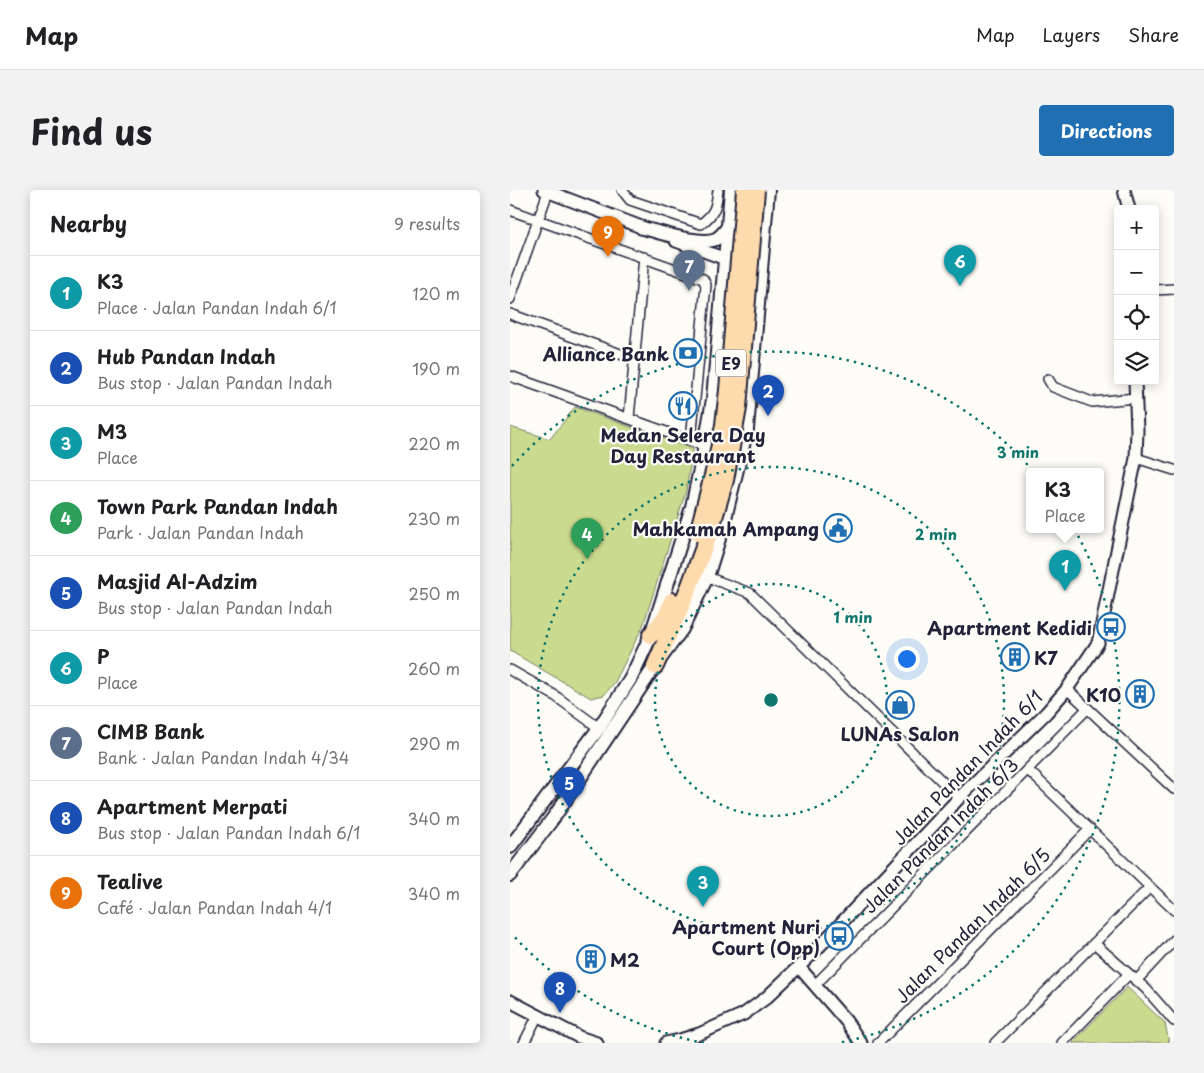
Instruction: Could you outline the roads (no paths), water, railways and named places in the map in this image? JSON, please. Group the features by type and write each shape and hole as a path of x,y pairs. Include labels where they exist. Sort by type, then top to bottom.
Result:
{"highway":[{"name":"E9","path":"655,666 690,588 704,532 724,425 744,190"},
{"name":"E9","path":"652,635 666,615 704,532 725,480 738,408 756,190"}],"main road":[{"path":"510,848 600,728 631,678 652,635 692,506 705,446 713,399 731,190"},
{"path":"510,875 554,817 682,629 706,577 723,526 744,444 768,190"},
{"path":"642,228 701,242 717,238 723,234 729,224"},
{"path":"718,334 725,326 739,323 749,328 755,337"}],"street":[{"path":"622,190 630,200 701,224 711,216 717,206 718,190"},
{"path":"1124,190 1128,205"},
{"path":"510,299 538,220 546,191 726,260 761,268"},
{"path":"510,210 703,279 706,285 691,440"},
{"path":"629,418 644,257"},
{"path":"1159,290 1174,289"},
{"path":"510,314 634,359"},
{"path":"510,376 705,446"},
{"path":"1048,379 1053,387 1092,402 1136,398"},
{"name":"Jalan Pandan Indah 6/1","path":"666,1043 680,1042 744,1014 766,998 799,967 959,798 1046,713 1067,689 1098,643 1136,458 1138,430 1135,385"},
{"path":"1136,458 1174,470"},
{"path":"706,577 750,593 959,798"},
{"path":"510,670 554,695 600,728"},
{"path":"1067,689 1174,789"},
{"name":"Jalan Pandan Indah 6/3","path":"816,984 1087,709"},
{"path":"1028,770 1174,910"},
{"name":"Jalan Pandan Indah 6/5","path":"878,1043 1090,829"},
{"path":"995,1043 1150,886"},
{"path":"1062,1043 1174,940"},
{"path":"1094,943 1146,990 1174,1021"},
{"path":"799,967 816,984 861,1043"},
{"path":"510,1001 537,1017 579,1037 597,1043"},
{"path":"524,1043 537,1017"}],"place":[{"name":"Tealive","path":"608,257"},
{"name":"P","path":"960,286"},
{"name":"CIMB Bank","path":"689,291"},
{"name":"Alliance Bank","path":"688,353"},
{"name":"Medan Selera Day Day Restaurant","path":"683,406"},
{"name":"Hub Pandan Indah","path":"768,416"},
{"name":"Mahkamah Ampang","path":"838,528"},
{"name":"Town Park Pandan Indah","path":"587,559"},
{"name":"K3","path":"1065,591"},
{"name":"Apartment Kedidi","path":"1111,627"},
{"name":"K7","path":"1015,657"},
{"name":"K10","path":"1140,694"},
{"name":"LUNAs Salon","path":"900,705"},
{"name":"Masjid Al-Adzim","path":"569,808"},
{"name":"M3","path":"703,907"},
{"name":"Apartment Nuri Court (Opp)","path":"839,936"},
{"name":"M2","path":"591,959"},
{"name":"Apartment Merpati","path":"560,1013"}]}
